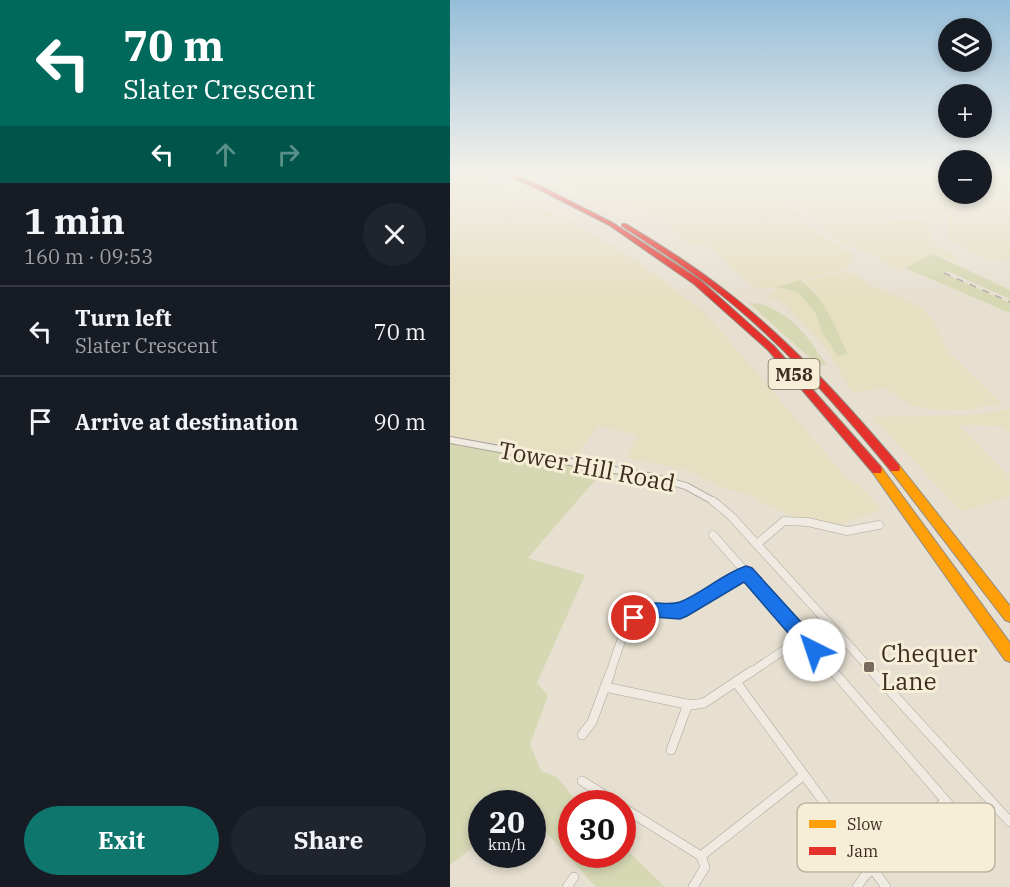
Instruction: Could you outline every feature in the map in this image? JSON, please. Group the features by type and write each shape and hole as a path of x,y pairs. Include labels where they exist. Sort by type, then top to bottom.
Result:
{"highway":[{"name":"M58","path":"594,215 611,224 697,282 771,348 872,462 1010,654"},
{"name":"M58","path":"606,215 640,234 696,272 766,328 803,364 876,443 1010,616"}],"street":[{"name":"Tower Hill Road","path":"450,440 681,483 706,495 720,505 757,544 993,803"},
{"path":"757,544 784,521 808,522 847,531 879,525"},
{"path":"712,535 945,801"},
{"path":"582,735 592,722 628,624 634,618 651,609 680,611 746,572"},
{"path":"605,687 688,704 704,704 803,637"},
{"path":"736,682 825,803"},
{"path":"671,750 688,704"},
{"path":"701,856 804,775"},
{"path":"582,781 596,790"},
{"name":"Tower Hill Road","path":"995,806 1010,822"},
{"path":"636,816 701,856 705,867 693,887"},
{"path":"857,887 870,872"},
{"path":"876,872 886,887"},
{"path":"567,887 574,878"}],"shaded area":[{"path":"450,215 558,215 637,261 704,312 849,480 859,485 881,510 838,525 796,517 758,501 759,498 720,487 687,470 627,458 637,435 598,426 576,457 450,435"},
{"path":"655,215 801,215 788,217 799,221 853,254 855,258 844,269 777,287 797,292 805,300 816,314 822,332 848,354 820,298 814,289 802,282 848,270 870,285 921,307 934,322 947,351 1001,403 966,410 937,410 912,406 885,388 852,393 826,348 780,299 770,299 766,294 774,293 773,288 753,287 706,244 755,219 696,247 679,236 667,220"},
{"path":"815,215 918,215 843,219"},
{"path":"949,217 1010,217 1010,260 982,258 946,237"},
{"path":"814,218 829,222 945,218 928,232 936,245 958,259 953,260 933,254 899,271 872,255 840,242"},
{"path":"1010,409 1010,433 1002,426 959,425 1010,478 1010,497 961,511 872,417 974,415"}],"green space":[{"path":"933,254 1010,290 1010,299 947,271 943,273 1010,303 1010,313 905,268"},
{"path":"800,280 823,304 848,354 838,356 822,332 816,314 797,292 776,287"},
{"path":"749,303 767,306 791,321 827,364 819,366"},
{"path":"450,443 604,470 528,558 585,575 537,683 548,696 530,744 541,771 557,777 568,790 558,790 558,845 546,832 546,790 468,790 468,851 450,865"},
{"path":"636,859 665,887 596,887 579,868 636,868"}],"railway":[{"path":"944,273 1010,302"}],"traffic: slow":[{"path":"895,468 1010,616"},
{"path":"877,470 1010,655"}],"traffic: jam":[{"path":"594,215 611,224 697,282 771,348 877,470"},
{"path":"624,225 675,257 712,284 769,331 847,411 895,468"}],"place":[{"name":"Chequer Lane","path":"869,667"}],"route":[{"path":"634,618 645,610 651,609 680,611 746,572 814,650"}]}
